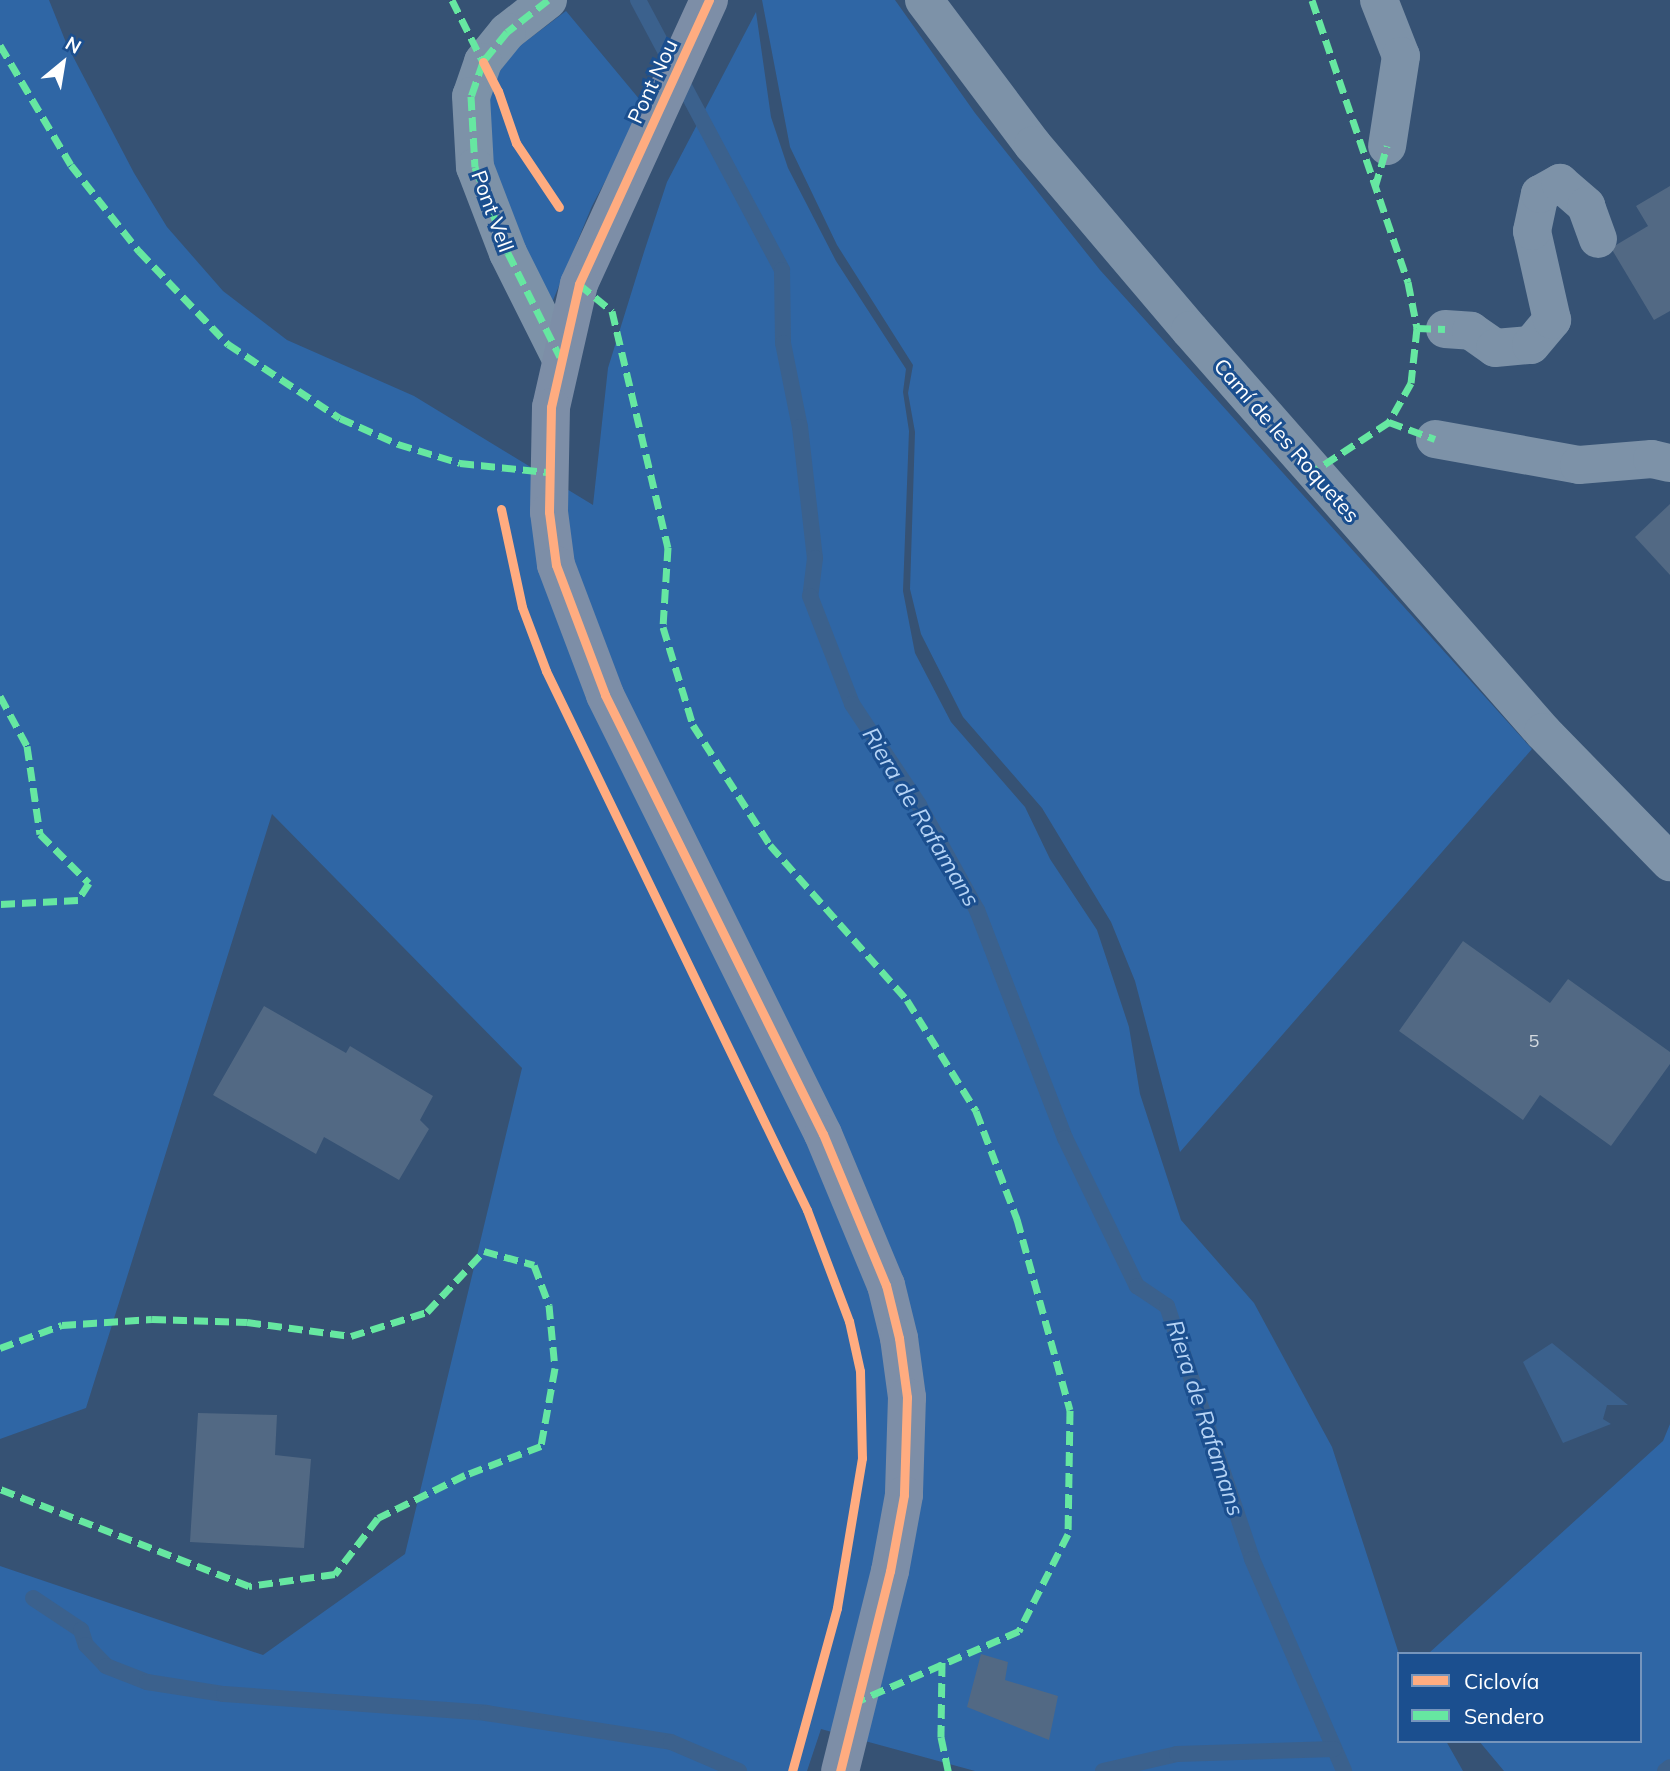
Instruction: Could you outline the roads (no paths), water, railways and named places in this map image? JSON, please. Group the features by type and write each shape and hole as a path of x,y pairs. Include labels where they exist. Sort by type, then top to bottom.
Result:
{"main road":[{"name":"Pont Nou","path":"709,0 625,178 579,284 551,407 547,471 556,565 572,613 645,781 838,1168 886,1286 899,1338 907,1397 904,1495 840,1771"}],"street":[{"name":"Pont Vell","path":"548,0 507,32 483,62 471,96 475,167 508,253 561,357"},
{"name":"Camí de les Roquetes","path":"924,0 1033,145 1190,330 1553,742 1670,862"},
{"path":"1380,0 1401,56 1387,146"},
{"path":"1445,329 1471,331 1496,348 1531,345 1552,320 1532,232 1540,194 1560,183 1586,206 1598,239"},
{"path":"1435,439 1578,465 1652,458 1670,463"}],"waterway":[{"name":"Riera de Rafamans","path":"638,0 782,270 783,343 800,427 815,558 810,596 852,704 919,805 977,910 1065,1138 1137,1286 1167,1306 1252,1559 1344,1771"},
{"path":"33,1598 81,1630 86,1645 106,1666 147,1682 224,1694 486,1713 671,1742 739,1771"},
{"path":"1103,1771 1177,1754 1334,1749"},
{"path":"1665,1771 1670,1767"}]}
